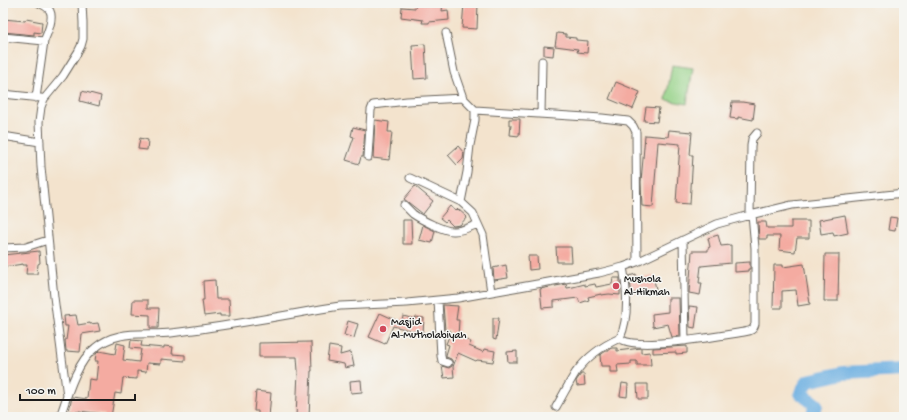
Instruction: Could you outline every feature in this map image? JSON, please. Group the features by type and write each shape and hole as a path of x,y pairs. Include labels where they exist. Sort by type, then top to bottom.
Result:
{"street":[{"path":"39,3 47,8 51,17 44,41 39,122 41,167 48,240 67,396"},
{"path":"40,98 66,70 81,46 83,39 82,3"},
{"path":"446,33 454,72 463,98 475,110 602,118 628,121 633,126 636,132 637,262"},
{"path":"3,37 44,41"},
{"path":"541,114 542,61"},
{"path":"3,94 40,98"},
{"path":"368,157 372,105 407,101 463,98"},
{"path":"461,202 475,120 475,110"},
{"path":"620,338 628,343 647,344 685,341 751,331 754,328 755,248 752,214 750,146 752,139 758,133"},
{"path":"3,136 40,142"},
{"path":"410,178 461,202 473,213 483,235 491,292"},
{"path":"60,417 67,396 87,355 96,347 113,337 122,335 184,331 340,306 407,303 458,298 578,277 623,267 637,262 717,224 752,214 792,205 904,192"},
{"path":"404,205 413,214 446,230 464,230 478,224"},
{"path":"3,248 26,247 48,240"},
{"path":"683,240 685,341"},
{"path":"556,407 577,371 596,352 620,338 624,330 626,314 623,267"},
{"path":"438,300 440,356 442,361 448,363"}],"green space":[{"path":"672,65 693,68 687,104 666,100"}],"building":[{"path":"416,3 443,3 442,11 448,10 449,20 422,23 423,20 401,17 402,7 415,8"},
{"path":"464,3 478,3 477,29 462,28"},
{"path":"3,19 25,21 26,19 42,22 41,33 34,32 34,35 3,32"},
{"path":"557,33 566,34 566,37 576,38 576,40 588,41 587,53 577,52 578,49 555,46"},
{"path":"425,44 427,78 414,79 412,45"},
{"path":"544,46 554,47 553,56 544,55"},
{"path":"616,82 640,92 633,109 609,99"},
{"path":"82,91 101,96 99,106 80,101"},
{"path":"732,102 755,104 753,120 738,117 738,119 730,118"},
{"path":"646,107 659,108 657,122 644,121"},
{"path":"509,119 520,119 519,136 510,135 511,125 509,125"},
{"path":"375,120 389,122 388,132 392,132 389,160 373,158"},
{"path":"353,127 365,130 363,157 361,157 359,164 346,160 354,137 351,136"},
{"path":"669,130 692,132 690,155 693,155 690,204 676,203 680,144 658,142 653,207 642,206 641,182 645,135 668,137"},
{"path":"140,138 148,140 147,150 138,149"},
{"path":"458,146 464,153 463,159 457,165 448,155"},
{"path":"415,186 433,201 423,214 404,199"},
{"path":"450,206 456,211 458,209 467,217 460,225 453,226 447,220 445,222 440,218"},
{"path":"845,215 848,233 834,236 833,232 821,234 819,220"},
{"path":"890,217 897,218 895,231 888,230"},
{"path":"403,220 411,220 412,244 403,244"},
{"path":"791,221 809,221 809,238 797,238 795,252 779,250 780,236 767,236 767,239 759,239 758,222 766,222 767,228 791,228"},
{"path":"423,225 435,231 432,243 419,240"},
{"path":"718,235 721,246 731,245 731,263 701,266 699,283 702,283 700,295 689,293 692,251 708,251 708,248 710,247 708,238"},
{"path":"556,247 571,247 572,262 557,262"},
{"path":"39,251 40,263 38,264 37,274 26,274 27,265 23,264 3,267 3,255"},
{"path":"825,254 839,254 838,301 824,301"},
{"path":"528,256 537,256 538,269 529,270"},
{"path":"750,262 750,269 748,269 748,271 735,272 735,263"},
{"path":"804,264 810,304 798,306 796,290 782,291 782,308 773,308 774,265 783,265 783,267"},
{"path":"506,265 508,278 494,280 493,268"},
{"path":"636,274 637,279 653,275 656,289 645,292 644,289 632,294 629,276"},
{"path":"613,278 620,278 620,295 601,294 588,297 589,300 580,303 578,298 554,301 554,307 542,308 540,289 566,284 567,288 585,284 585,286 595,284 596,287 612,284"},
{"path":"215,280 216,299 229,299 230,316 220,316 220,314 204,316 202,300 204,300 203,281"},
{"path":"668,298 679,298 680,336 672,337 668,324 653,327 652,314 668,312"},
{"path":"133,300 148,300 148,308 159,308 158,328 150,328 150,315 132,314"},
{"path":"443,305 458,306 456,320 459,320 458,336 471,342 469,346 483,352 484,349 495,351 493,362 476,361 458,353 453,367 454,377 444,378 442,366 449,368 452,366 453,362 451,359 446,357 449,345 446,344 451,331 445,330"},
{"path":"689,306 698,307 695,328 690,327"},
{"path":"380,313 402,323 403,316 415,319 415,317 424,318 423,332 393,326 385,344 369,337"},
{"path":"76,315 78,325 98,323 100,331 82,334 80,352 66,351 65,340 68,326 65,326 64,316"},
{"path":"493,318 499,318 496,340 493,339"},
{"path":"348,321 358,324 354,338 344,335"},
{"path":"131,340 142,341 141,346 164,348 164,346 173,347 172,354 185,355 185,361 161,359 161,364 147,363 146,372 137,371 137,379 123,378 121,394 115,393 111,417 104,417 104,414 69,411 72,397 87,399 89,379 96,380 98,361 95,361 96,354 99,351 115,354 117,343 125,345 123,360 139,362 141,349 130,348"},
{"path":"311,342 312,371 309,417 296,417 298,371 297,357 259,357 259,343"},
{"path":"329,346 341,348 340,355 351,352 354,366 345,368 344,364 327,361"},
{"path":"687,346 687,353 653,353 653,348"},
{"path":"612,348 617,348 617,351 641,348 641,353 650,352 651,365 637,365 637,361 631,361 631,364 617,365 618,372 610,372 610,366 601,366 600,355"},
{"path":"517,351 517,362 508,362 507,352"},
{"path":"581,374 584,374 585,385 577,386 576,381"},
{"path":"361,380 362,392 351,393 350,381"},
{"path":"622,383 628,384 627,397 620,396"},
{"path":"637,384 648,384 648,399 638,399"},
{"path":"256,391 271,393 269,417 258,417 258,411 254,411"}],"waterway":[{"path":"812,417 816,405 801,393 808,381 843,373 904,370"}],"place":[{"name":"Mushola Al-Hikmah","path":"616,286"},
{"name":"Masjid Al-Mutholabiyah","path":"383,329"}]}
